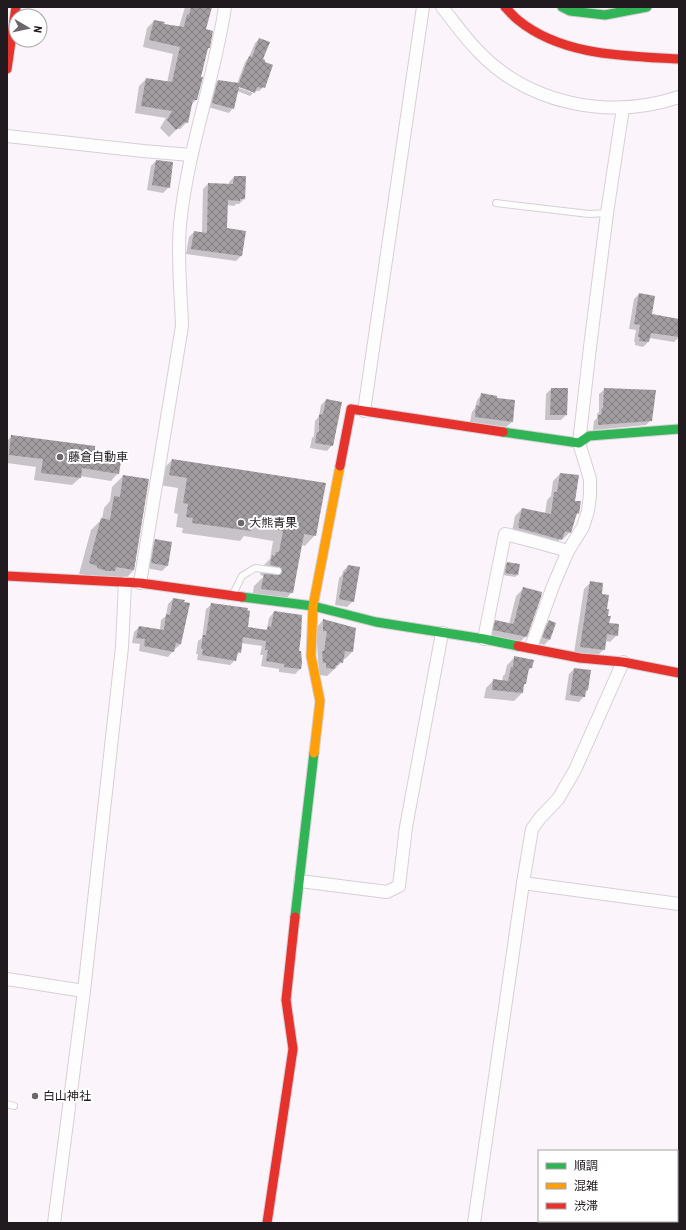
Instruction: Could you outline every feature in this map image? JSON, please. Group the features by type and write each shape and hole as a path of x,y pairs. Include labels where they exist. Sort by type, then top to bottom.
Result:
{"main road":[{"path":"7,69 16,7"},
{"path":"505,7 519,22 543,37 570,47 598,53 679,59"},
{"path":"562,7 570,11 605,15 647,7"},
{"path":"267,1223 293,1049 286,1000 320,701 311,656 313,606 351,409 579,442 589,436 679,428"},
{"path":"7,576 140,583 313,606 376,622 531,647 580,658 623,662 679,673"}],"street":[{"path":"140,583 182,326 178,260 180,225 191,155 206,98 225,7"},
{"path":"364,411 423,7"},
{"path":"442,7 480,53 511,78 546,96 588,106 622,108 651,105 679,97"},
{"path":"531,647 553,586 568,551 583,527 588,511 590,479 579,442 607,213 622,108"},
{"path":"7,136 191,155"},
{"path":"484,639 505,534 568,551"},
{"path":"54,1223 84,991 122,647 125,583"},
{"path":"300,881 387,892 399,886 406,827 442,633"},
{"path":"474,1223 532,829 558,799 575,770 623,662"},
{"path":"523,883 679,904"},
{"path":"7,979 84,991"}],"lane":[{"path":"496,203 589,214 607,213"},
{"path":"233,595 242,576 255,568 278,571"}],"building":[{"path":"191,7 212,7 206,29 213,31 210,48 208,48 201,77 203,77 197,100 193,100 188,123 185,122 176,130 167,120 172,111 141,106 146,78 172,82 180,47 149,40 154,20 165,22 164,24 184,27 187,14 189,15"},
{"path":"259,38 270,42 263,59 265,62 273,65 265,88 257,87 255,93 239,87 234,109 212,103 218,80 239,83 249,56 252,57"},
{"path":"156,160 173,162 170,188 152,185"},
{"path":"234,176 246,176 245,199 240,199 240,201 228,200 227,228 246,231 242,256 191,249 194,231 207,233 208,183 233,184"},
{"path":"639,293 655,296 652,314 679,319 679,337 651,333 649,342 639,341 640,337 638,337 640,325 634,324"},
{"path":"551,388 568,388 567,415 550,415"},
{"path":"604,388 656,390 652,421 598,425 598,415 601,415 603,408"},
{"path":"481,393 497,396 497,398 515,400 513,422 475,417 476,405 479,406"},
{"path":"326,399 342,402 333,446 315,443 317,432 319,432 319,415 323,414"},
{"name":"藤倉自動車","path":"11,435 95,446 95,451 122,455 119,474 82,468 81,478 41,473 43,459 9,455"},
{"path":"172,459 326,483 316,536 304,534 293,593 261,589 264,574 279,575 282,572 280,567 270,565 272,555 275,556 276,552 279,552 283,531 252,525 251,531 192,523 193,518 186,517 188,504 183,503 187,478 169,475"},
{"path":"560,473 579,475 575,501 581,501 579,514 577,513 571,533 565,531 562,540 519,528 518,526 522,508 551,514 554,492 557,492"},
{"path":"123,475 149,479 134,570 116,567 115,571 107,571 97,568 97,566 89,563 101,518 110,520 114,496 120,497"},
{"path":"155,539 172,542 168,566 151,563"},
{"path":"507,562 520,564 518,575 505,573"},
{"path":"348,565 360,567 354,602 339,599 344,572 346,572"},
{"path":"590,581 603,583 602,594 609,595 607,609 609,609 608,616 611,616 609,623 619,624 618,636 607,634 605,650 580,647"},
{"path":"523,587 542,592 527,637 493,630 495,620 514,623"},
{"path":"173,598 185,600 184,602 190,603 181,644 176,643 174,652 144,646 145,639 136,638 139,626 164,630 166,614 170,615"},
{"path":"211,603 248,608 247,610 250,611 248,627 267,630 268,626 271,627 274,611 302,615 299,651 301,651 301,669 284,667 284,664 266,661 268,650 265,650 266,641 243,637 241,653 238,652 236,661 202,655 203,649 201,649 203,635 206,635"},
{"path":"323,619 356,628 353,652 345,651 343,663 339,662 335,669 326,668 326,663 323,663 322,651 324,651 327,631 323,631"},
{"path":"549,620 556,623 550,640 542,637"},
{"path":"514,656 534,660 532,668 529,668 523,693 492,690 493,679 508,681 511,667 513,667"},
{"path":"574,668 591,670 588,690 586,690 585,697 570,695"}],"traffic: fast":[{"path":"562,7 570,11 605,15 647,7"},
{"path":"503,432 579,443 589,436 679,429"},
{"path":"242,597 313,606 376,622 484,639 518,646"},
{"path":"295,917 314,753"}],"traffic: slow":[{"path":"314,753 320,701 311,656 313,606 340,466"}],"traffic: jam":[{"path":"7,69 16,7"},
{"path":"505,7 518,20 535,32 554,41 574,47 616,55 679,59"},
{"path":"340,466 351,409 503,432"},
{"path":"7,576 140,583 242,597"},
{"path":"518,646 580,658 623,662 679,673"},
{"path":"267,1223 293,1049 286,1000 295,917"}],"place":[{"name":"藤倉自動車","path":"60,457"},
{"name":"大熊青果","path":"241,523"},
{"name":"白山神社","path":"35,1096"}]}
